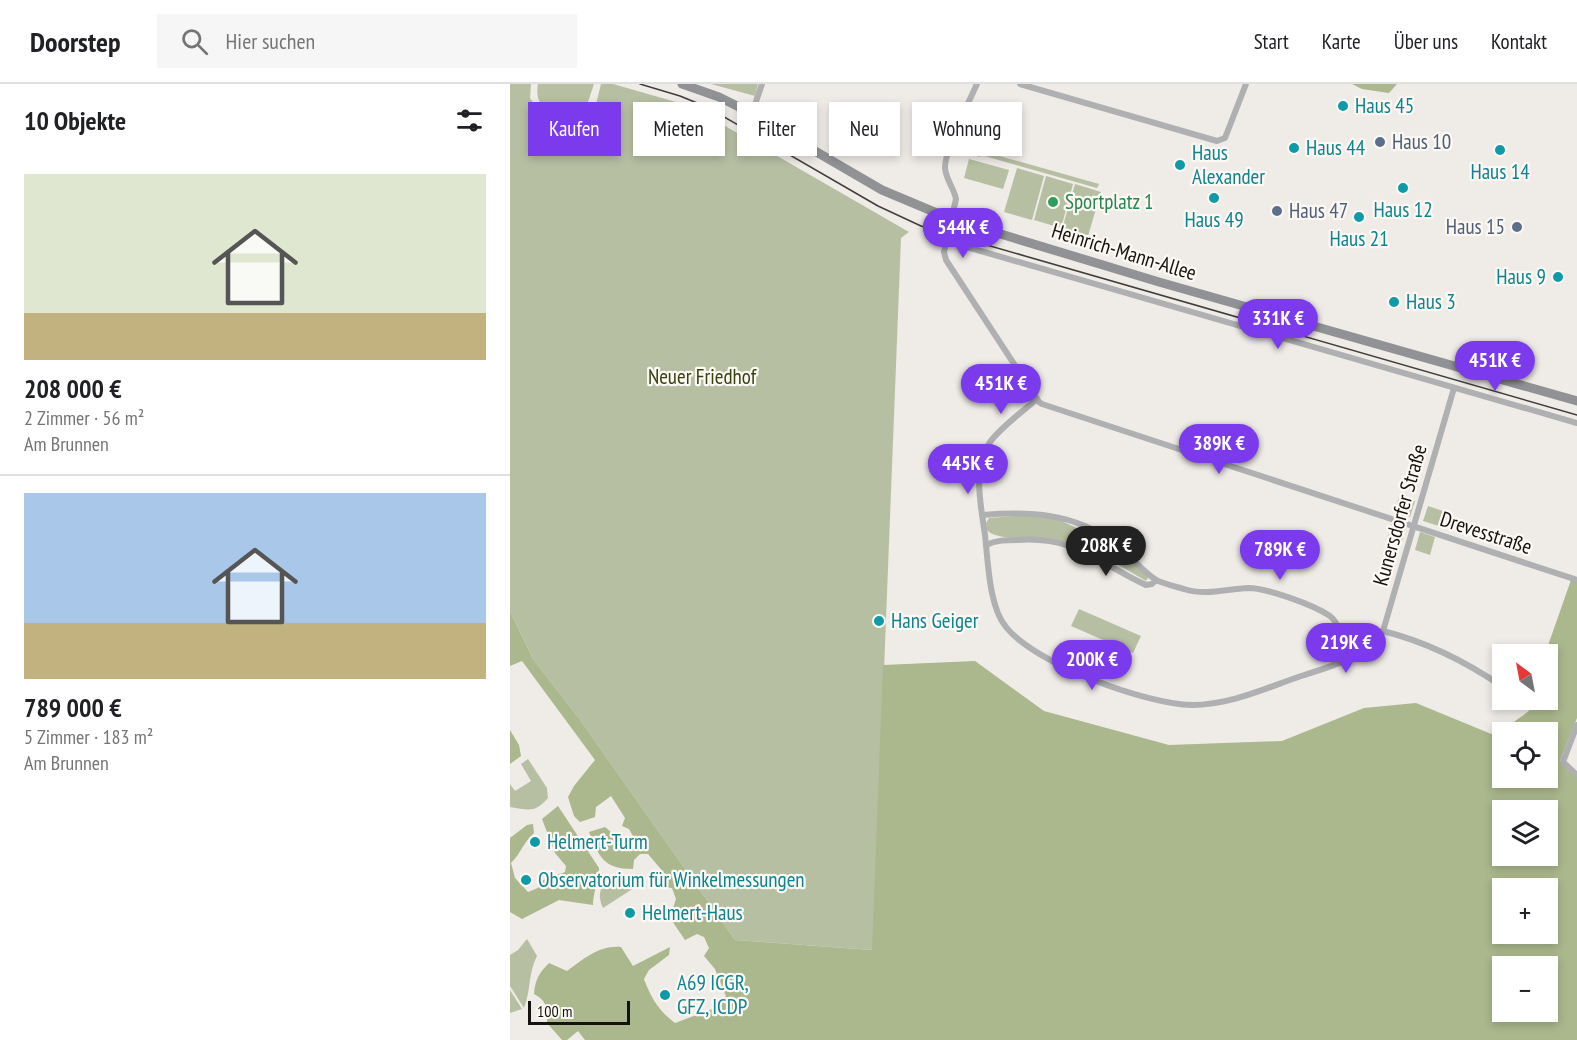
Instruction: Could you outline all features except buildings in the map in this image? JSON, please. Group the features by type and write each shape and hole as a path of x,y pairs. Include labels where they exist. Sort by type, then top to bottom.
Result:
{"main road":[{"name":"Heinrich-Mann-Allee","path":"682,84 737,106"},
{"name":"Heinrich-Mann-Allee","path":"817,152 882,190 951,219 1139,276 1577,401"}],"street":[{"path":"756,102 762,84"},
{"path":"977,84 945,161 946,175 956,199 944,252 946,260 1037,399 994,437 986,449 980,473 982,515 997,612 1010,632 1038,652 1077,673 1148,699 1167,703 1190,705 1226,701 1341,663 1361,652 1383,631 1416,639 1450,654 1492,680"},
{"path":"1020,84 1217,141 1225,138 1245,84"},
{"name":"Heinrich-Mann-Allee","path":"946,242 1577,423"},
{"name":"Kunersdorfer Straße","path":"1383,631 1454,388"},
{"name":"Drevesstraße","path":"1037,399 1042,404 1577,580"},
{"path":"982,515 1028,513 1071,519 1113,542 1156,580 1195,592 1262,589 1276,592 1323,612 1335,622 1339,630 1341,663"},
{"path":"986,545 994,541 1020,539 1056,542 1080,549 1146,585 1156,580"},
{"path":"1577,725 1563,762 1577,775"}],"green space":[{"name":"Neuer Friedhof","path":"510,84 531,84 530,98 533,102 528,102 528,156 621,156 621,102 596,102 601,84 613,84 676,102 633,102 633,156 725,156 725,126 737,133 737,156 777,156 909,232 901,238 873,950 735,940 578,717 533,659 510,611"},
{"path":"538,84 594,84 588,102 540,102"},
{"path":"711,84 758,84 755,96"},
{"path":"1352,84 1397,84 1389,93 1362,89"},
{"path":"985,156 1000,156 1099,184 1097,188"},
{"path":"969,159 1009,170 1003,189 964,178"},
{"path":"1017,168 1044,176 1032,220 1004,212"},
{"name":"Sportplatz 1","path":"1046,176 1073,184 1061,228 1034,220"},
{"path":"1075,184 1101,192 1088,236 1062,229"},
{"path":"1399,497 1415,501 1410,517 1394,513"},
{"path":"1428,506 1443,511 1439,526 1423,521"},
{"path":"1028,515 1057,519 1110,543 1149,576 1146,581 1088,549 1063,541 998,536 987,530 986,523 989,518"},
{"path":"1392,523 1406,527 1401,544 1387,540"},
{"path":"1420,532 1435,537 1430,555 1415,550"},
{"path":"1571,580 1577,582 1577,718 1560,761 1577,777 1577,1040 585,1040 578,1031 567,1040 562,1040 547,1023 547,1009 539,997 534,994 538,977 549,963 567,971 599,951 621,947 633,966 670,947 669,955 649,970 644,979 656,1004 664,1014 675,1023 715,1008 726,996 715,969 704,956 709,948 704,937 697,934 685,940 670,918 676,899 672,888 656,886 665,874 648,854 640,854 634,860 633,869 615,867 600,855 589,832 605,827 625,844 634,838 629,829 622,826 625,818 611,796 596,807 595,817 580,822 574,816 568,797 595,760 522,661 510,666 510,611 533,659 578,717 735,940 872,950 883,665 975,661 1044,711 1169,745 1282,741 1364,708 1416,703 1492,734 1492,788 1558,788 1558,722 1514,722 1530,710 1558,710 1558,644 1549,644"},
{"path":"1079,609 1141,636 1133,653 1071,626"},
{"path":"1349,637 1361,643 1347,652 1346,639"},
{"path":"510,730 519,745 521,756 510,764"},
{"path":"528,759 547,788 548,798 539,806 531,809 510,807 510,784 515,791 531,781 521,764"},
{"path":"558,806 599,868 593,905 559,900 522,919 510,912 510,838 527,825 533,824 534,833 511,863 515,878 528,892 538,888 543,880 565,872 566,866 555,853 542,819"},
{"path":"615,876 629,878 637,886 603,908 600,898 601,889"},
{"path":"527,939 537,956 524,1008 510,986 510,955 518,950"},
{"path":"510,990 522,1009 510,1013"}],"tram line":[{"path":"640,84 707,107 878,206 921,226 1577,415"}],"place":[{"name":"Haus 45","path":"1343,106"},
{"name":"Haus 10","path":"1380,142"},
{"name":"Haus 44","path":"1294,148"},
{"name":"Haus 14","path":"1500,150"},
{"name":"Haus Alexander","path":"1180,165"},
{"name":"Haus 12","path":"1403,188"},
{"name":"Haus 49","path":"1214,198"},
{"name":"Sportplatz 1","path":"1053,202"},
{"name":"Haus 47","path":"1277,211"},
{"name":"Haus 21","path":"1359,217"},
{"name":"Haus 15","path":"1517,227"},
{"name":"Haus 9","path":"1558,277"},
{"name":"Haus 3","path":"1394,302"},
{"name":"Hans Geiger","path":"879,621"},
{"name":"Helmert-Turm","path":"535,842"},
{"name":"Observatorium für Winkelmessungen","path":"526,880"},
{"name":"Helmert-Haus","path":"630,913"},
{"name":"A69 ICGR, GFZ, ICDP","path":"665,995"}]}
